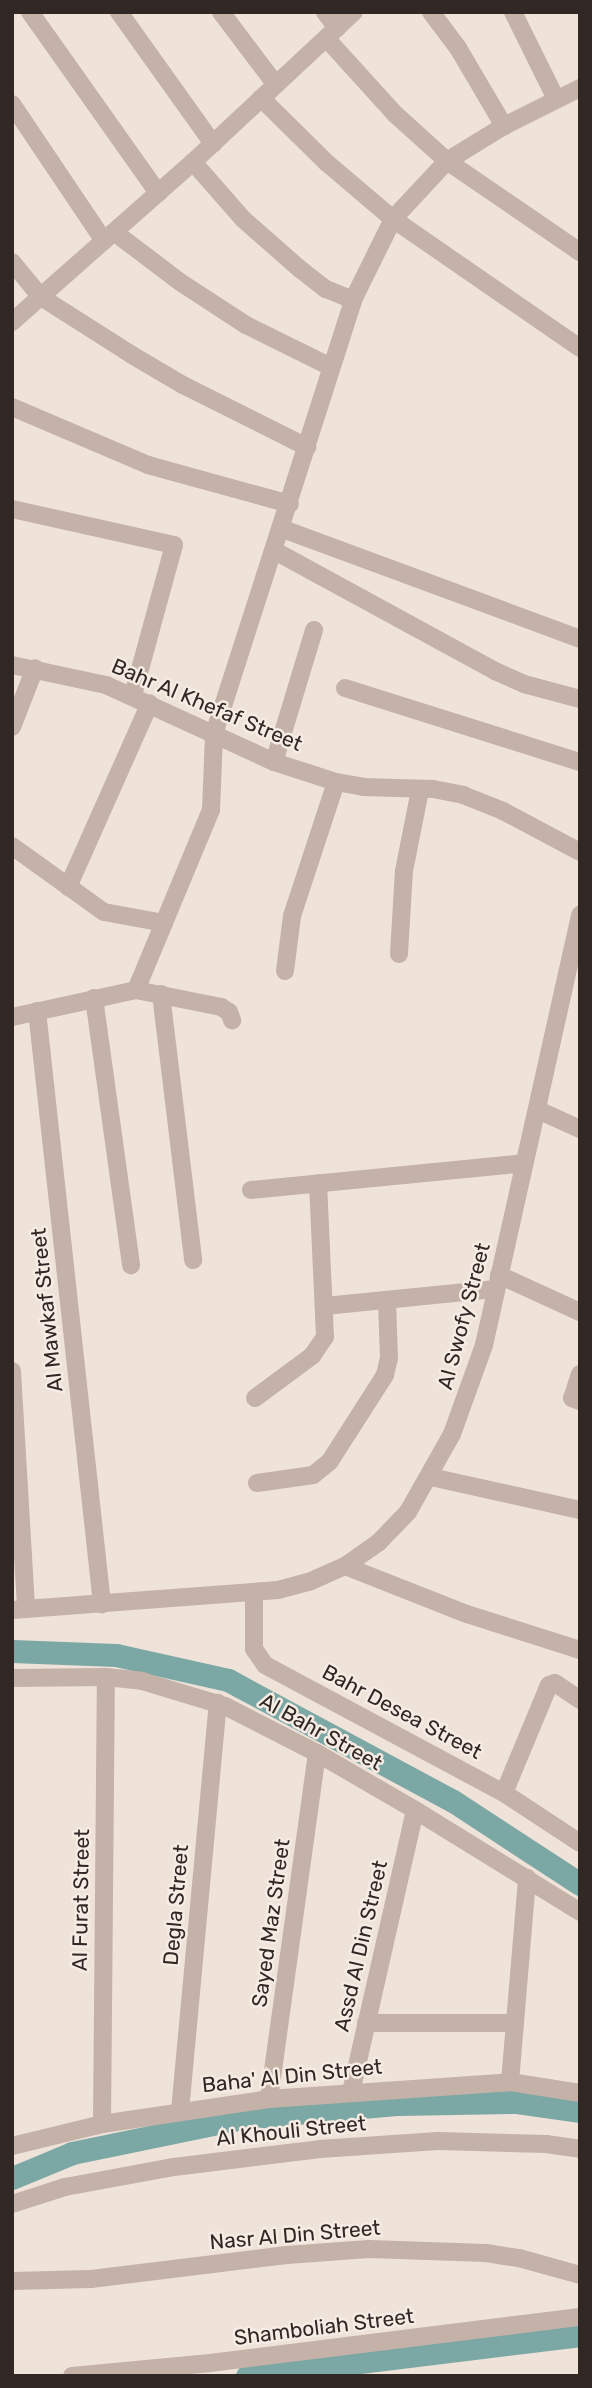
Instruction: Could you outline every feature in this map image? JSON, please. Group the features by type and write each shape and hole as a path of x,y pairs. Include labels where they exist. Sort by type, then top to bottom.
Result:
{"street":[{"path":"30,12 158,193"},
{"path":"119,12 213,144"},
{"path":"221,12 276,85"},
{"path":"325,12 332,33 395,114 447,161 580,252"},
{"path":"12,321 213,144 354,12"},
{"path":"431,12 458,48 504,125"},
{"path":"513,12 556,99"},
{"path":"136,990 211,810 214,734 275,551 353,300 393,219 447,161 504,125 580,88"},
{"path":"261,98 327,163 393,219 580,348"},
{"path":"12,104 109,236 246,325 331,367"},
{"path":"193,162 243,219 300,269 326,289 353,300"},
{"path":"12,262 41,297 183,386 307,447"},
{"path":"12,407 148,465 290,504"},
{"path":"12,509 174,545 133,695"},
{"path":"282,528 580,639"},
{"path":"275,551 495,671 524,684 580,699"},
{"path":"274,762 314,630"},
{"name":"Bahr Al Khefaf Street","path":"12,665 83,678 133,695 274,762 336,782 363,787 448,791 484,802 580,852"},
{"path":"12,727 34,668"},
{"path":"345,688 580,762"},
{"path":"68,887 150,703"},
{"path":"285,971 292,916 336,782"},
{"path":"399,954 404,871 420,790"},
{"path":"12,846 95,907 113,915 164,923"},
{"name":"Al Swofy Street","path":"19,1610 254,1593 311,1581 345,1566 379,1542 408,1512 431,1477 470,1390 538,1110 580,915"},
{"path":"12,1017 136,990 221,1007 229,1012 232,1020"},
{"path":"161,994 193,1260"},
{"path":"94,998 131,1265"},
{"name":"Al Mawkaf Street","path":"37,1011 102,1604"},
{"path":"538,1110 580,1129"},
{"path":"251,1190 524,1163"},
{"path":"255,1398 320,1348 325,1337 318,1183"},
{"path":"325,1306 387,1300 498,1282 578,1307"},
{"path":"257,1483 313,1475 330,1461 385,1375 389,1358 387,1300"},
{"path":"12,1371 19,1610"},
{"path":"580,1374 572,1398 580,1401"},
{"path":"431,1477 580,1510"},
{"path":"345,1566 467,1614 580,1650"},
{"name":"Bahr Desea Street","path":"254,1593 254,1649 265,1665 504,1793 580,1843"},
{"name":"Al Bahr Street","path":"12,1678 106,1676 176,1689 218,1703 317,1753 580,1912"},
{"name":"Al Furat Street","path":"102,2124 106,1676"},
{"path":"504,1793 549,1685 555,1683 580,1700"},
{"name":"Degla Street","path":"180,2110 218,1703"},
{"name":"Sayed Maz Street","path":"270,2099 317,1753"},
{"name":"Assd Al Din Street","path":"351,2092 415,1810"},
{"path":"510,2082 527,1878"},
{"path":"366,2023 514,2023"},
{"name":"Baha' Al Din Street","path":"12,2146 102,2124 180,2110 270,2099 510,2082 580,2092"},
{"name":"Al Khouli Street","path":"12,2204 65,2187 174,2167 320,2149 438,2141 546,2144 580,2149"},
{"name":"Nasr Al Din Street","path":"12,2281 91,2278 288,2255 369,2249 486,2253 580,2275"},
{"name":"Shamboliah Street","path":"72,2376 263,2357 580,2317"}],"waterway":[{"path":"12,1651 116,1655 228,1680 453,1801 580,1884"},
{"path":"12,2178 72,2153 243,2118 398,2104 517,2102 580,2111"},
{"path":"247,2376 580,2335"}]}
